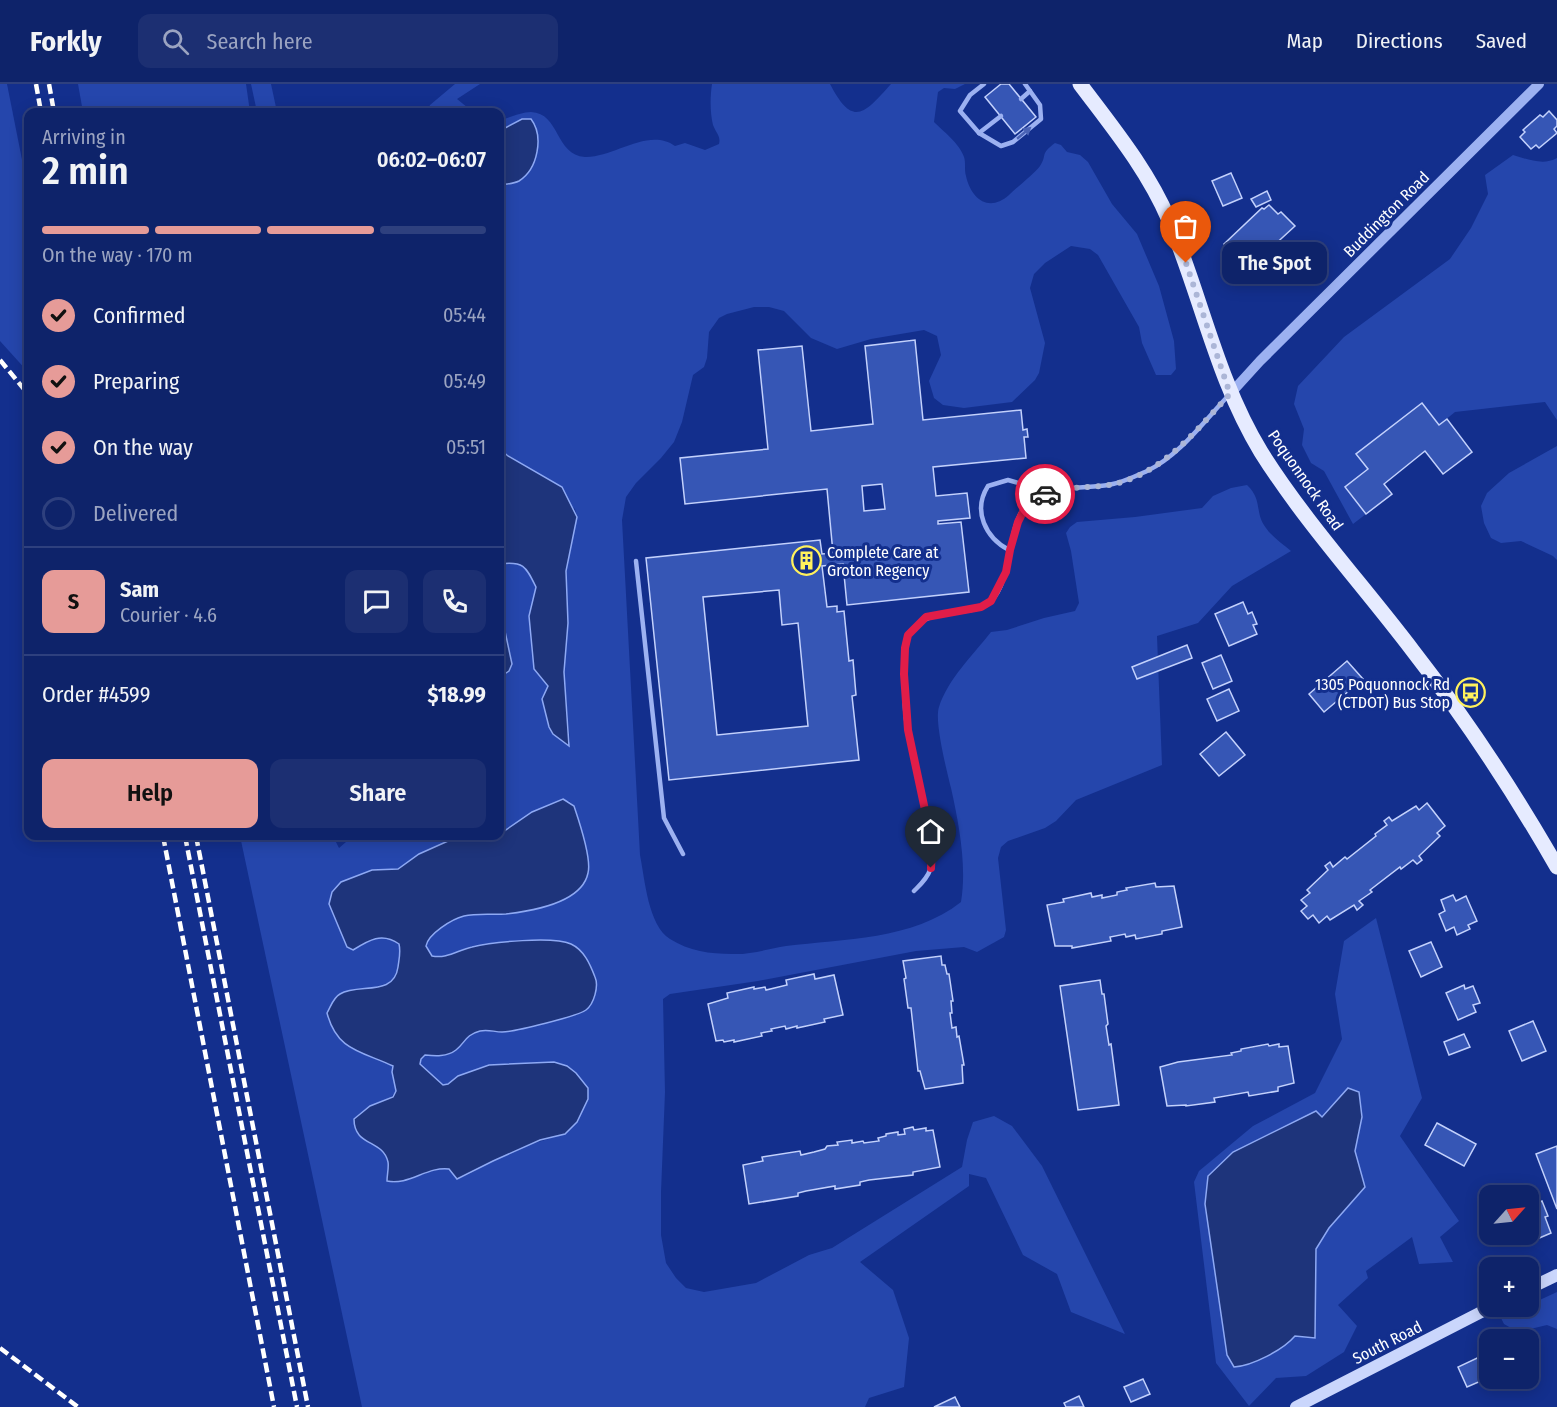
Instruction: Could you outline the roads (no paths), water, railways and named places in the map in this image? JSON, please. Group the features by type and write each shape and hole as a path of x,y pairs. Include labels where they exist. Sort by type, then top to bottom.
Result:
{"main road":[{"name":"Poquonnock Road","path":"1080,84 1132,153 1155,192 1186,263 1230,394 1241,418 1277,476 1425,666 1480,745 1557,867"},
{"path":"1539,1284 1557,1275"},
{"name":"South Road","path":"1296,1407 1479,1313"}],"street":[{"name":"Buddington Road","path":"1230,394 1539,84"}],"lane":[{"path":"984,84 970,95 960,111 979,133 1001,146 1013,142 1041,119 1040,105 1025,84"},
{"path":"1021,99 1030,91"},
{"path":"979,133 1001,116"},
{"path":"1010,550 1000,546 985,528 981,508 984,492 988,486 995,482 1008,480 1049,492 1121,482 1150,470 1181,446 1230,394"},
{"path":"914,891 927,878 931,868 932,850 908,730 904,674 908,635 926,617 981,607 991,601 1006,572 1018,522 1027,504 1049,492"},
{"path":"636,561 664,818 683,854"}],"railway":[{"path":"36,84 40,108"},
{"path":"49,84 53,108"},
{"path":"0,360 24,389"},
{"path":"164,840 274,1407"},
{"path":"186,840 297,1407"},
{"path":"197,840 308,1407"},
{"path":"0,1348 78,1407"}],"place":[{"name":"The Spot","path":"1186,263"},
{"name":"Complete Care at Groton Regency","path":"806,561"},
{"name":"1305 Poquonnock Rd (CTDOT) Bus Stop","path":"1471,693"}]}
